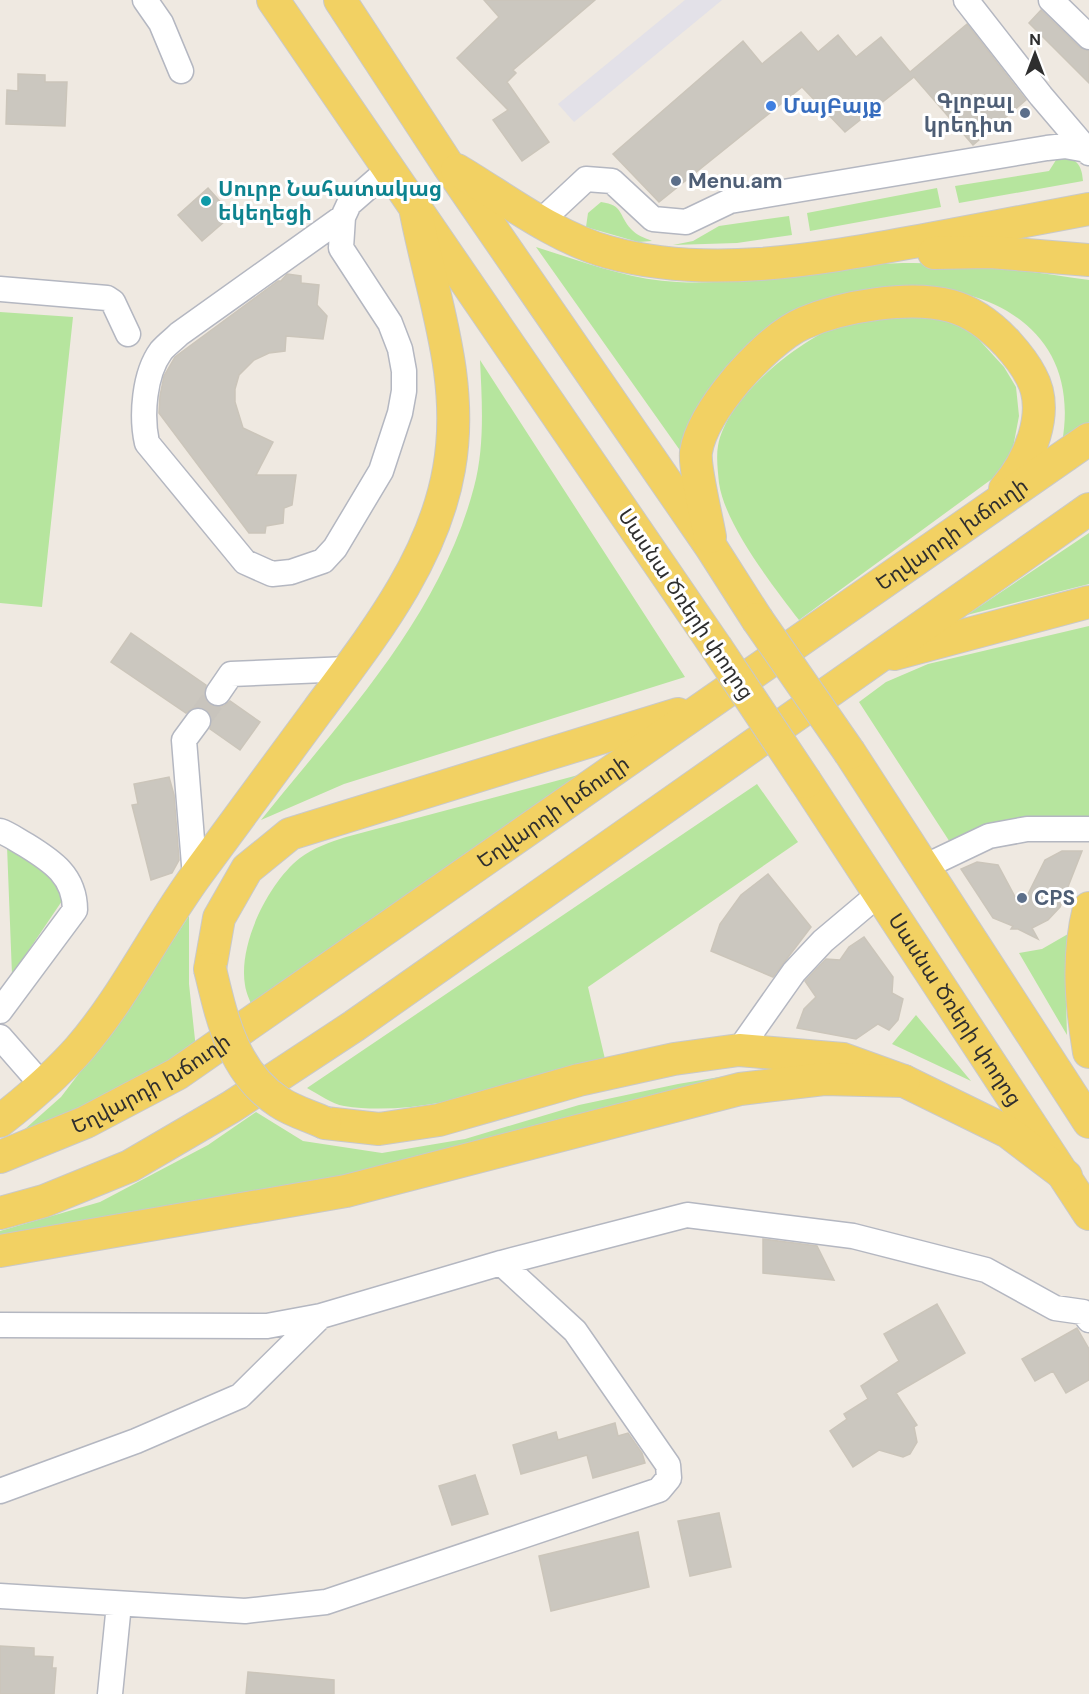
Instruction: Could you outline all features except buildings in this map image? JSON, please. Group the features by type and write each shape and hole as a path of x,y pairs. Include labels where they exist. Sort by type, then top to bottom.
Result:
{"main road":[{"name":"Սասնա Ծռերի փողոց","path":"273,0 416,213 716,647 880,893 1089,1214"},
{"path":"340,0 448,165 850,753 1089,1122"},
{"path":"448,165 565,235 607,252 647,261 711,266 775,263 847,254 1089,209"},
{"path":"0,1121 43,1086 80,1048 195,877 384,619 423,551 439,511 449,468 455,406 449,353 416,213"},
{"path":"847,254 990,252 1089,260"},
{"path":"711,547 696,452 715,405 754,360 803,323 866,305 928,301 952,306 975,316 996,332 1032,377 1038,415 1028,454 1019,473 987,510"},
{"name":"Եղվարդի խճուղի","path":"0,1157 86,1122 177,1074 1089,439"},
{"path":"0,1213 44,1201 130,1166 231,1107 354,1026 1089,509"},
{"path":"873,660 1089,602"},
{"path":"710,703 290,834 247,869 219,918 210,969 224,1026 248,1075 279,1102 325,1124 379,1129 439,1120 579,1080 674,1059 739,1050 843,1059 904,1081 1008,1132 1066,1176"},
{"path":"1089,908 1081,942 1082,1007 1089,1052"},
{"path":"0,1251 346,1191 740,1089 824,1079 904,1081"}],"street":[{"path":"145,0 161,23 181,72"},
{"path":"966,0 1041,96 1088,151"},
{"path":"1051,0 1089,37"},
{"path":"541,221 586,179 612,181 652,219 686,222 730,201 1047,148 1065,146 1088,151"},
{"path":"343,217 178,334 160,351 146,392 143,425 147,443 245,562 272,574 305,570 322,561 335,548 381,471 400,413 404,371 400,349 390,323 341,248 343,217 349,204 388,170"},
{"path":"0,289 107,298 113,302 128,334"},
{"path":"218,693 231,674 348,669"},
{"path":"195,877 183,740 198,721"},
{"path":"924,867 989,836 1028,829 1089,830"},
{"path":"0,831 50,860 67,877 75,894 75,910 0,1011"},
{"path":"739,1050 801,964 823,941 880,893"},
{"path":"0,1037 43,1086"},
{"path":"0,1325 267,1326 321,1316 501,1263 687,1215 854,1236 986,1270 1055,1308 1083,1312 1089,1320"},
{"path":"0,1596 245,1611 326,1602 659,1490 669,1478 668,1465 602,1369 575,1331 501,1263"},
{"path":"0,1491 136,1441 240,1396 321,1316"},
{"path":"110,1694 119,1604"}],"shaded area":[{"path":"685,0 722,0 574,122 558,104"}],"green space":[{"path":"1066,156 1079,166 1083,181 959,203 955,186 1049,171 1056,160"},
{"path":"937,188 941,207 810,231 807,213"},
{"path":"601,202 617,208 633,231 652,241 638,242 586,227 588,213"},
{"path":"789,216 792,235 737,243 673,245 693,241 719,226"},
{"path":"536,247 623,274 677,282 734,281 847,267 903,263 1020,270 1089,280 1089,425 1062,443 1063,392 1049,352 1023,322 987,301 945,290 899,288 854,294 807,310 684,456"},
{"path":"0,312 73,317 42,607 0,603"},
{"path":"914,315 939,318 972,332 1004,367 1016,387 1019,416 1012,453 996,476 799,620 740,536 723,500 717,455 724,428 735,408 750,390 788,355 808,341 828,330 854,321"},
{"path":"480,360 685,677 344,784 261,820 386,664 438,580 458,534 474,487 480,456 482,424"},
{"path":"1089,533 1089,584 967,615"},
{"path":"1089,626 1089,820 1032,841 957,853 859,702 886,682 928,664"},
{"path":"597,770 252,1007 246,988 244,969 251,934 258,916 277,883 288,869 305,854 346,837"},
{"path":"757,784 798,842 588,987 605,1059 509,1087 408,1107 375,1109 344,1106 307,1088"},
{"path":"7,846 60,884 64,898 12,975"},
{"path":"189,916 189,984 196,1049 29,1136 25,1129 61,1097 123,1016"},
{"path":"1068,934 1065,968 1067,1035 1019,953 1042,949"},
{"path":"916,1015 971,1081 892,1044"},
{"path":"743,1073 341,1179 0,1237 0,1231 100,1202 208,1145 256,1112 303,1141 382,1153 465,1139 579,1105"}],"tunnel":[{"path":"198,721 218,693"}],"place":[{"name":"ՄայԲայք","path":"771,106"},
{"name":"Գլոբալ կրեդիտ","path":"1025,113"},
{"name":"Menu.am","path":"676,181"},
{"name":"Սուրբ Նահատակաց եկեղեցի","path":"206,201"},
{"name":"CPS","path":"1022,898"}]}
